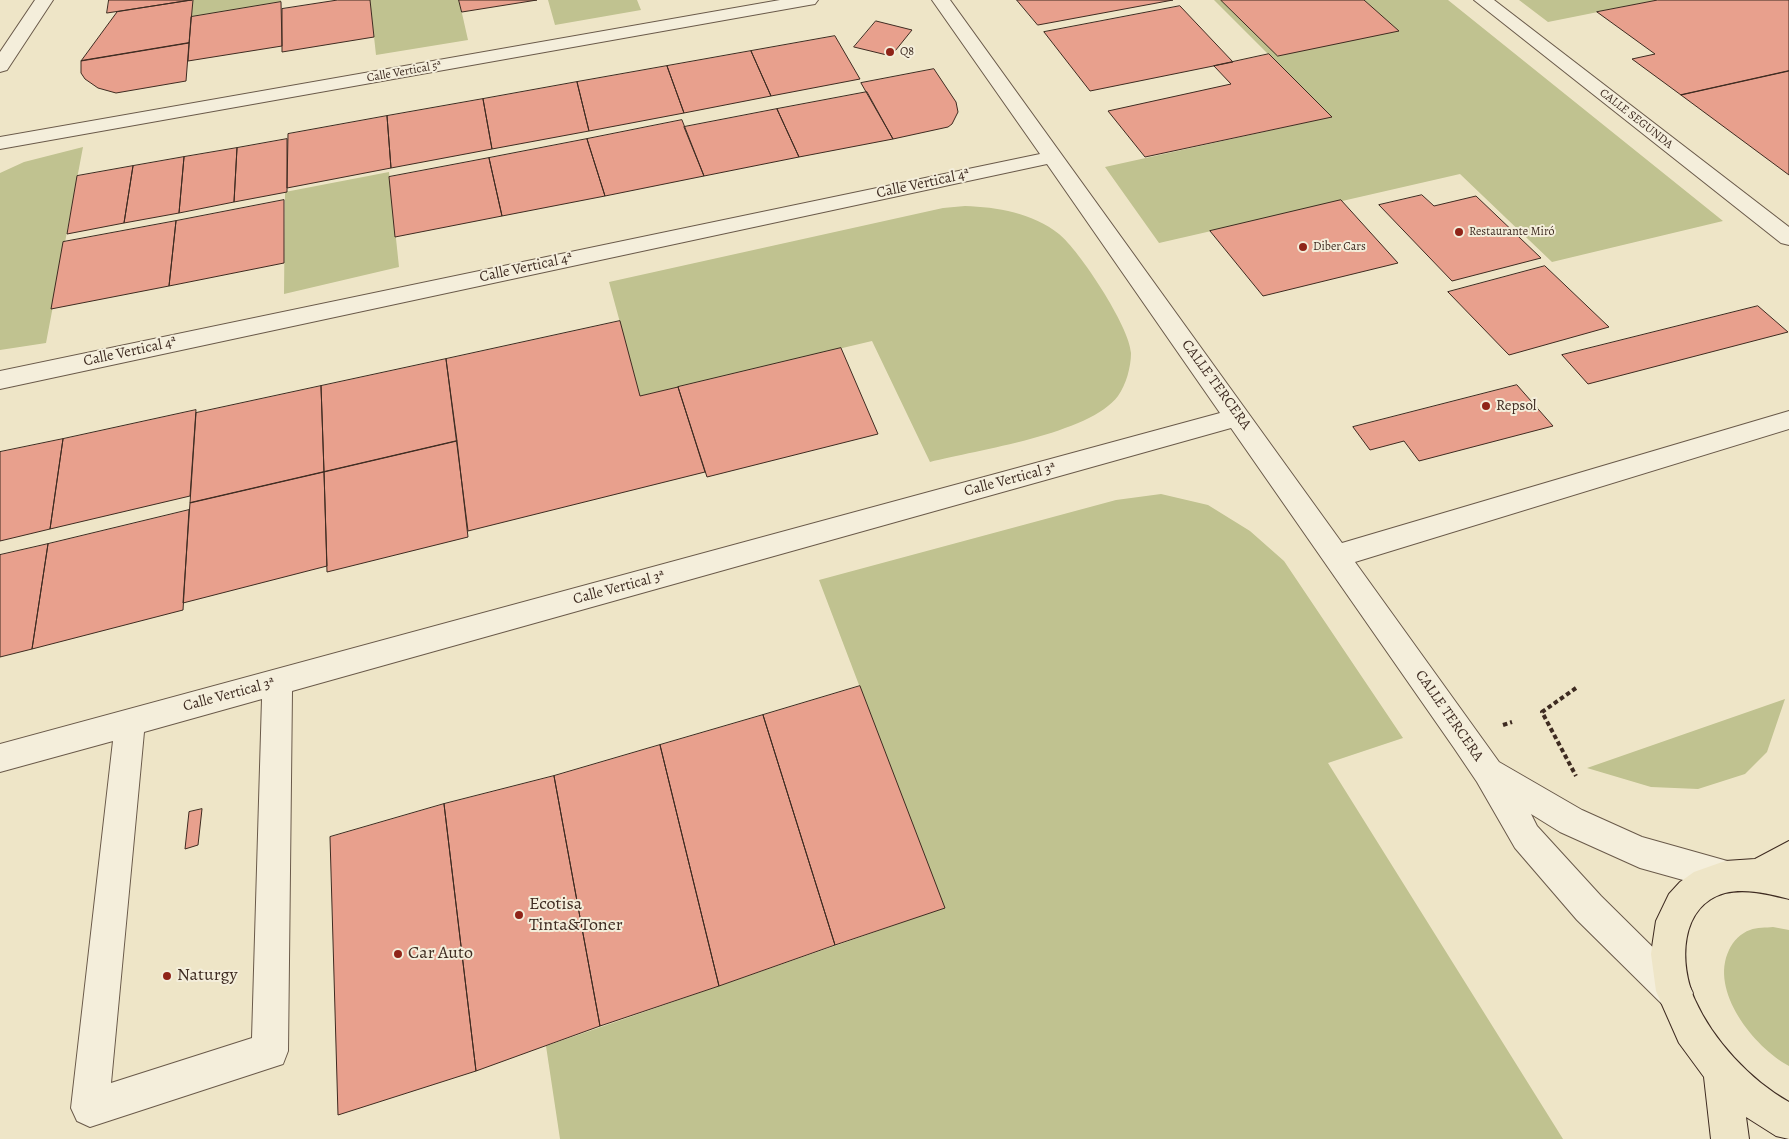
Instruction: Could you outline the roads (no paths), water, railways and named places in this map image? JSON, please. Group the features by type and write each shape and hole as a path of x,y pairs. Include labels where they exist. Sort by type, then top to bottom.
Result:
{"main road":[{"path":"1789,857 1774,879 1726,876 1701,886 1681,903 1670,928 1667,958 1675,993 1701,1044 1721,1069 1749,1096 1789,1123"},
{"path":"1721,1069 1730,1139"}],"street":[{"path":"0,66 44,0"},
{"name":"Calle Vertical 5ª","path":"0,143 809,0"},
{"name":"CALLE TERCERA","path":"941,0 1337,556 1488,772 1526,837 1589,908 1675,993"},
{"name":"CALLE SEGUNDA","path":"1483,0 1789,238"},
{"name":"Calle Vertical 4ª","path":"0,380 1053,157"},
{"name":"Calle Vertical 3ª","path":"0,758 1238,417"},
{"path":"1337,556 1789,420"},
{"path":"130,722 90,1108 270,1051 276,682"},
{"name":"CALLE TERCERA","path":"1488,772 1571,821 1640,852 1726,876"}],"place":[{"name":"Q8","path":"890,52"},
{"name":"Restaurante Miró","path":"1459,232"},
{"name":"Diber Cars","path":"1303,247"},
{"name":"Repsol","path":"1486,406"},
{"name":"Ecotisa Tinta&Toner","path":"519,915"},
{"name":"Car Auto","path":"398,954"},
{"name":"Naturgy","path":"167,976"}]}
